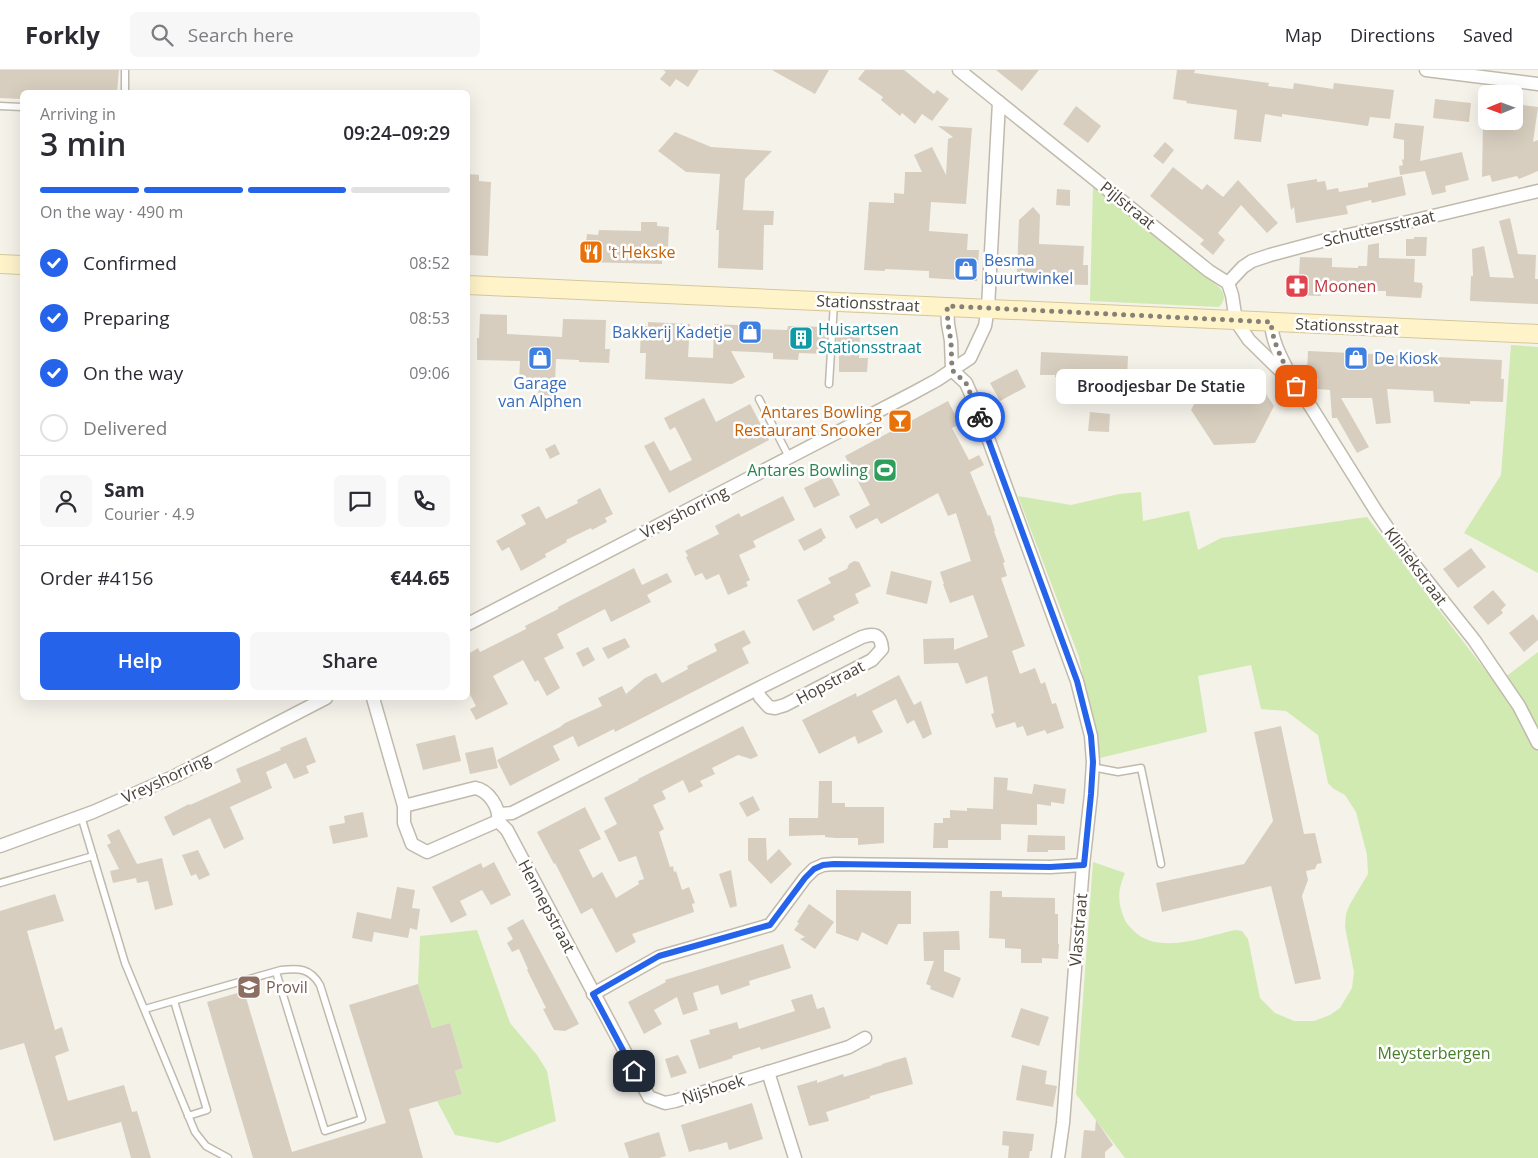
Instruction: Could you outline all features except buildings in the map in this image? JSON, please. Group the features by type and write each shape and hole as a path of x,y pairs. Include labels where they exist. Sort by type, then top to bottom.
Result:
{"main road":[{"path":"0,264 20,265"},
{"name":"Stationsstraat","path":"470,285 1538,334"}],"street":[{"name":"Pijlstraat","path":"959,70 1209,271 1228,282"},
{"path":"1426,70 1538,84"},
{"path":"988,308 999,102"},
{"name":"Schuttersstraat","path":"1228,282 1252,261 1270,255 1326,240 1412,222 1538,191"},
{"path":"1228,282 1236,321"},
{"path":"947,306 952,370"},
{"name":"Vreyshorring","path":"470,623 916,392 970,358 985,326 988,308"},
{"name":"Kliniekstraat","path":"1236,321 1249,340 1296,386"},
{"name":"Kliniekstraat","path":"1271,322 1275,347 1296,386 1311,406 1376,511 1404,552 1474,640 1519,706 1538,743"},
{"name":"Vlasstraat","path":"952,370 966,383 977,408 1077,681 1091,736 1092,767 1088,827 1058,1158"},
{"name":"Hopstraat","path":"498,817 512,813 757,689 862,637 871,634 878,636 882,642 882,649 872,660 785,706 768,707 757,689"},
{"name":"Vreyshorring","path":"0,846 81,816 174,776 322,700"},
{"path":"374,700 404,806 404,823 412,844 427,852 498,817"},
{"name":"Hennepstraat","path":"404,806 475,788 482,789 493,801 498,817 593,994"},
{"path":"593,994 659,956 770,925 805,878 814,869 823,865 1050,867 1084,865"},
{"name":"Nijshoek","path":"593,994 644,1090 649,1097 665,1103 850,1047 865,1038"},
{"path":"768,1072 795,1158"}],"lane":[{"path":"125,70 125,90"},
{"path":"0,106 20,107"},
{"path":"829,384 834,302"},
{"path":"759,399 789,458"},
{"path":"1092,767 1118,772 1141,768 1161,864"},
{"path":"81,816 125,963 188,1116 201,1141 206,1146 228,1158"},
{"path":"0,883 93,856"},
{"path":"144,1009 276,972 292,969 306,971 316,978 320,985 362,1119 325,1131 276,972"},
{"path":"174,1001 207,1110 188,1116"}],"green space":[{"path":"1093,187 1219,287 1224,297 1219,307 1090,301"},
{"path":"1511,345 1538,347 1538,573 1464,533 1501,475"},
{"name":"Meysterbergen","path":"1141,492 1143,521 1189,511 1198,550 1221,538 1367,517 1496,684 1538,652 1538,1158 1125,1158 1076,1094 1093,862 1125,873 1119,895 1122,912 1128,924 1143,938 1155,942 1168,943 1195,940 1235,930 1242,931 1248,939 1260,998 1275,1013 1294,1021 1314,1021 1330,1015 1340,1008 1352,988 1354,972 1345,927 1346,914 1368,874 1367,855 1356,812 1345,795 1328,783 1318,735 1286,711 1261,709 1251,665 1198,676 1207,732 1100,758 1079,657 1018,496 1071,505 1119,494"},
{"path":"477,930 510,1023 537,1055 547,1071 556,1121 498,1143 455,1135 437,1101 462,1094 455,1071 463,1068 450,1023 432,1028 418,984 420,936"}],"way so far":[{"path":"980,417 966,383 952,370 947,306 1271,322 1275,347 1296,386"}],"place":[{"name":"'t Hekske","path":"591,252"},
{"name":"Besma buurtwinkel","path":"966,269"},
{"name":"Moonen","path":"1297,286"},
{"name":"Bakkerij Kadetje","path":"750,332"},
{"name":"Huisartsen Stationsstraat","path":"801,338"},
{"name":"Garage van Alphen","path":"540,358"},
{"name":"De Kiosk","path":"1356,358"},
{"name":"Broodjesbar De Statie","path":"1296,386"},
{"name":"Antares Bowling Restaurant Snooker","path":"900,421"},
{"name":"Antares Bowling","path":"885,470"},
{"name":"Provil","path":"249,987"}],"route":[{"path":"634,1071 593,994 659,956 770,925 805,878 814,869 823,865 834,864 1050,867 1084,865 1093,762 1091,736 1077,681 980,417"}]}
